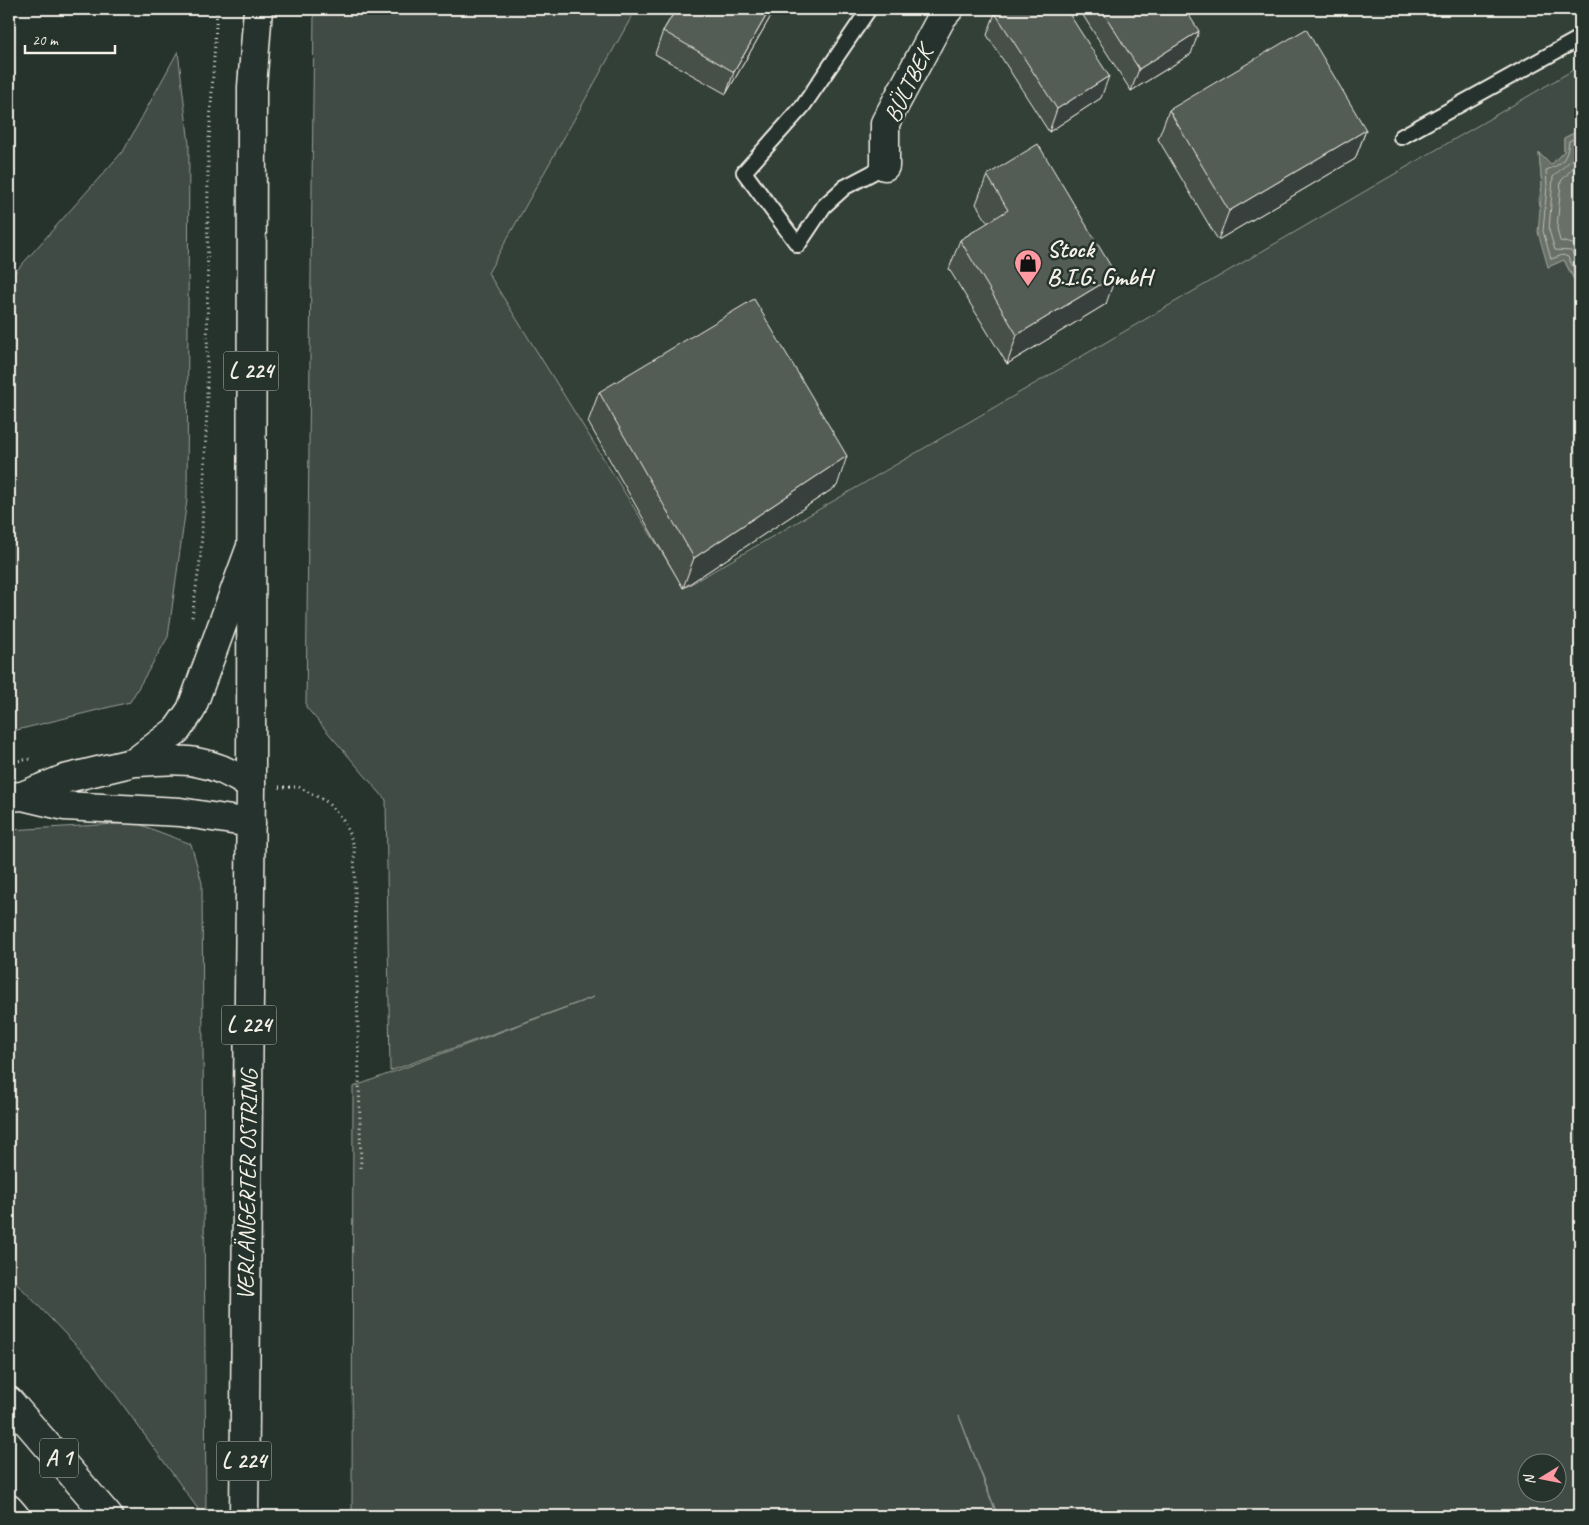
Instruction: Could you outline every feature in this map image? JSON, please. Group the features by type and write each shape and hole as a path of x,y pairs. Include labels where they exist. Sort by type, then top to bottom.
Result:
{"main road":[{"name":"L 224","path":"250,823 252,87 258,9"},
{"name":"BÜLTBEK","path":"885,166 885,123 940,12"},
{"path":"135,762 177,730 191,710 250,549"},
{"path":"15,796 64,779 135,762 172,760 208,763 232,773 251,786"},
{"path":"15,796 64,806 180,812 250,823"},
{"name":"VERLÄNGERTER OSTRING","path":"244,1516 250,823"},
{"name":"A 1","path":"9,1401 108,1516"},
{"path":"9,1509 15,1516"}],"lane":[{"path":"869,9 803,106 744,172 798,245 824,206 845,187 885,166"},
{"path":"1401,137 1580,38"}],"path":[{"path":"192,620 201,553 206,418 208,156 217,9"},
{"path":"9,762 41,758"},
{"path":"251,786 299,788 326,802 343,820 354,845 361,1169"}],"shaded area":[{"path":"316,9 636,9 488,273 684,588 1580,66 1580,130 1564,138 1564,151 1551,165 1539,154 1542,186 1539,200 1548,267 1564,260 1580,292 1580,1516 998,1516 959,1416 997,1516 352,1516 353,1087 594,997 390,1071 386,800 306,707 314,14"},
{"path":"636,9 1580,9 1580,66 683,588 488,273"},
{"path":"178,51 189,144 187,500 168,637 130,702 9,732 9,279 124,150"},
{"path":"136,823 191,844 202,883 206,1516 203,1516 92,1362 9,1275 9,830"}],"water":[{"path":"1580,130 1580,291 1564,260 1548,267 1538,232 1542,186 1539,153 1551,165 1564,151 1564,138"}],"building":[{"path":"676,9 770,9 734,72 663,31"},
{"path":"1002,9 1066,9 1109,76 1057,109 995,13"},
{"path":"1101,9 1185,9 1199,31 1139,69"},
{"path":"1306,29 1366,130 1229,211 1169,110"},
{"name":"Stock B.I.G. GmbH","path":"1038,144 1116,275 1017,335 960,240 1008,210 987,175"},
{"path":"754,299 847,456 694,558 599,392"}],"place":[{"name":"Stock B.I.G. GmbH","path":"1028,287"}]}
